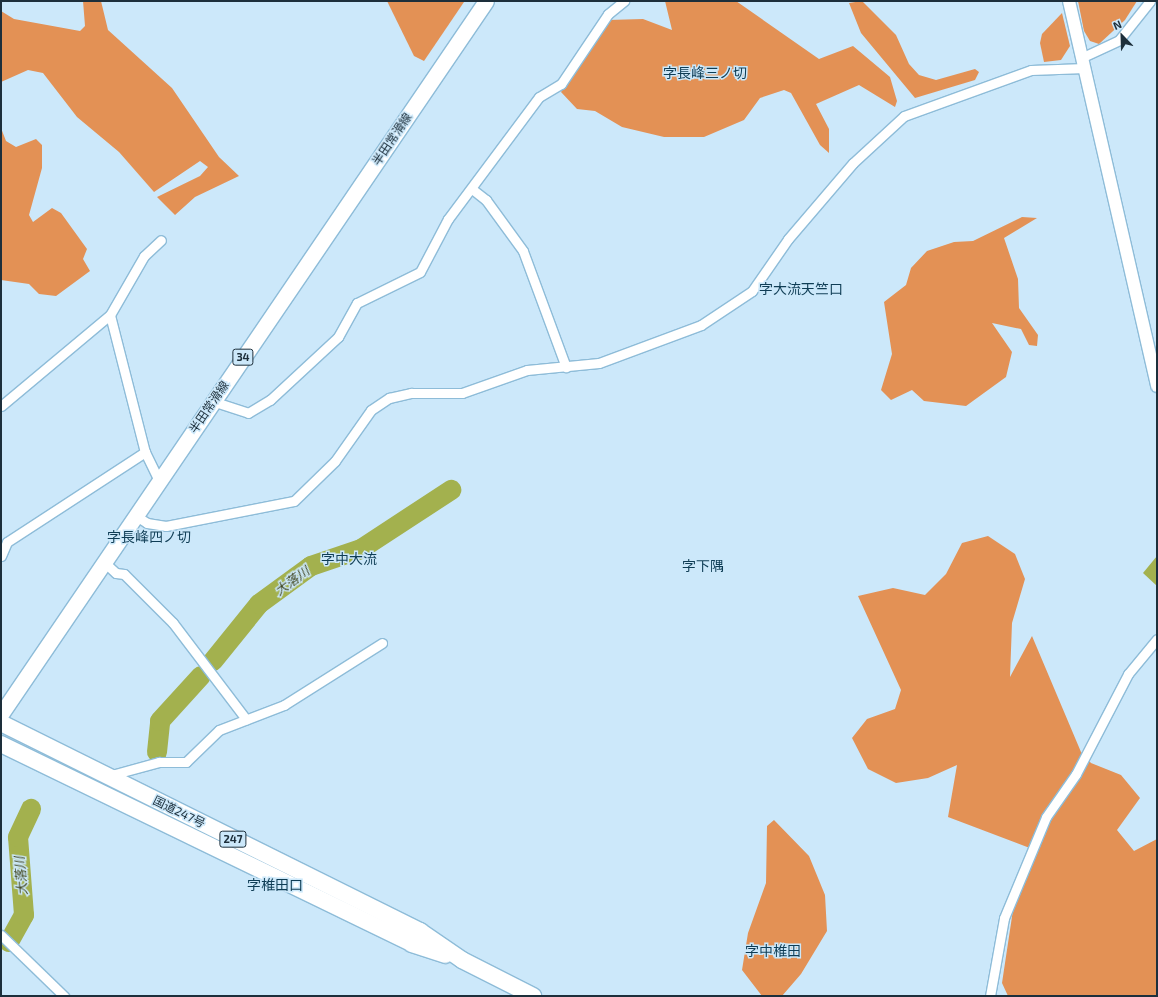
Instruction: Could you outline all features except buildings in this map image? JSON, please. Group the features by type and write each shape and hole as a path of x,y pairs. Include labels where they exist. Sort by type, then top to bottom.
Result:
{"highway":[{"name":"国道247号","path":"1,723 111,779 420,931 462,960 534,996"},
{"name":"国道247号","path":"1,744 412,944 462,960"}],"main road":[{"name":"半田常滑線","path":"1,714 136,516 212,401 486,1"}],"street":[{"path":"212,401 248,413 270,400 338,336 357,303 420,272 434,242 539,97 561,84 608,14 624,1"},
{"path":"1069,1 1157,386"},
{"path":"136,516 147,523 166,526 294,501 335,461 371,410 389,398 411,393 462,393 527,370 566,367 606,361 683,332 740,301 762,279 788,239 853,162 914,109 1031,70 1084,62 1119,40 1150,1"},
{"path":"472,189 486,200 523,250 566,367"},
{"path":"1,406 110,315 144,256 161,240"},
{"path":"110,315 145,452 159,481"},
{"path":"1,556 7,542 145,452"},
{"path":"104,562 116,573 124,574 173,623 246,719"},
{"path":"990,996 1004,918 1043,823 1058,795 1076,774 1128,674 1157,639"},
{"path":"111,779 115,774 159,762 186,762 219,730 296,698 382,643"},
{"path":"1,935 64,996"}],"shaded area":[{"path":"83,1 101,1 108,30 172,88 219,157 239,176 195,197 175,215 157,197 200,176 208,167 200,161 154,192 119,152 77,117 43,73 28,70 1,82 1,11 14,19 80,31 85,26"},
{"path":"387,1 464,2 424,61 414,56"},
{"path":"665,1 736,1 819,59 853,46 890,77 897,101 895,107 859,85 816,104 829,129 829,153 820,145 791,93 784,90 760,98 744,120 704,137 664,137 622,127 595,111 577,109 561,92 608,20 643,19 672,30"},
{"path":"862,1 896,35 909,64 919,75 936,80 975,69 979,72 975,80 915,98 861,33 849,3"},
{"path":"1078,1 1137,1 1125,20 1099,44 1090,41 1084,31"},
{"path":"1062,13 1070,46 1061,60 1044,62 1040,43 1042,34"},
{"path":"1,128 6,141 16,147 36,139 42,145 42,168 29,215 33,222 52,208 61,213 87,249 83,259 90,271 56,296 39,294 29,284 1,280"},
{"path":"1022,217 1037,218 1004,238 1018,279 1019,308 1038,335 1037,346 1029,345 1021,329 992,323 1012,352 1006,377 966,406 924,401 912,390 891,400 881,390 892,354 884,302 906,285 911,268 927,251 954,242 973,241"},
{"path":"988,536 1015,554 1025,579 1012,623 1010,677 1032,636 1081,752 1091,763 1121,775 1140,798 1117,830 1134,851 1157,839 1157,996 1008,996 1002,983 1016,890 1035,850 948,817 957,765 928,778 896,783 868,769 852,738 867,719 895,709 901,690 858,596 893,588 925,595 946,574 962,543"},
{"path":"1157,556 1157,586 1143,573"},
{"path":"774,820 809,856 825,895 827,931 801,974 782,996 762,996 742,970 748,933 766,883 767,826"}],"waterway":[{"name":"大落川","path":"213,661 259,604 311,566 361,549 451,490"},
{"name":"大落川","path":"157,752 160,721 201,676"},
{"name":"大落川","path":"9,942 24,915 18,837 31,809"}],"district":[{"name":"字長峰三ノ切","path":"705,73"},
{"name":"字大流天竺口","path":"801,289"},
{"name":"字長峰四ノ切","path":"149,537"},
{"name":"字中大流","path":"349,559"},
{"name":"字下隅","path":"703,566"},
{"name":"字椎田口","path":"275,885"},
{"name":"字中椎田","path":"773,951"}]}
